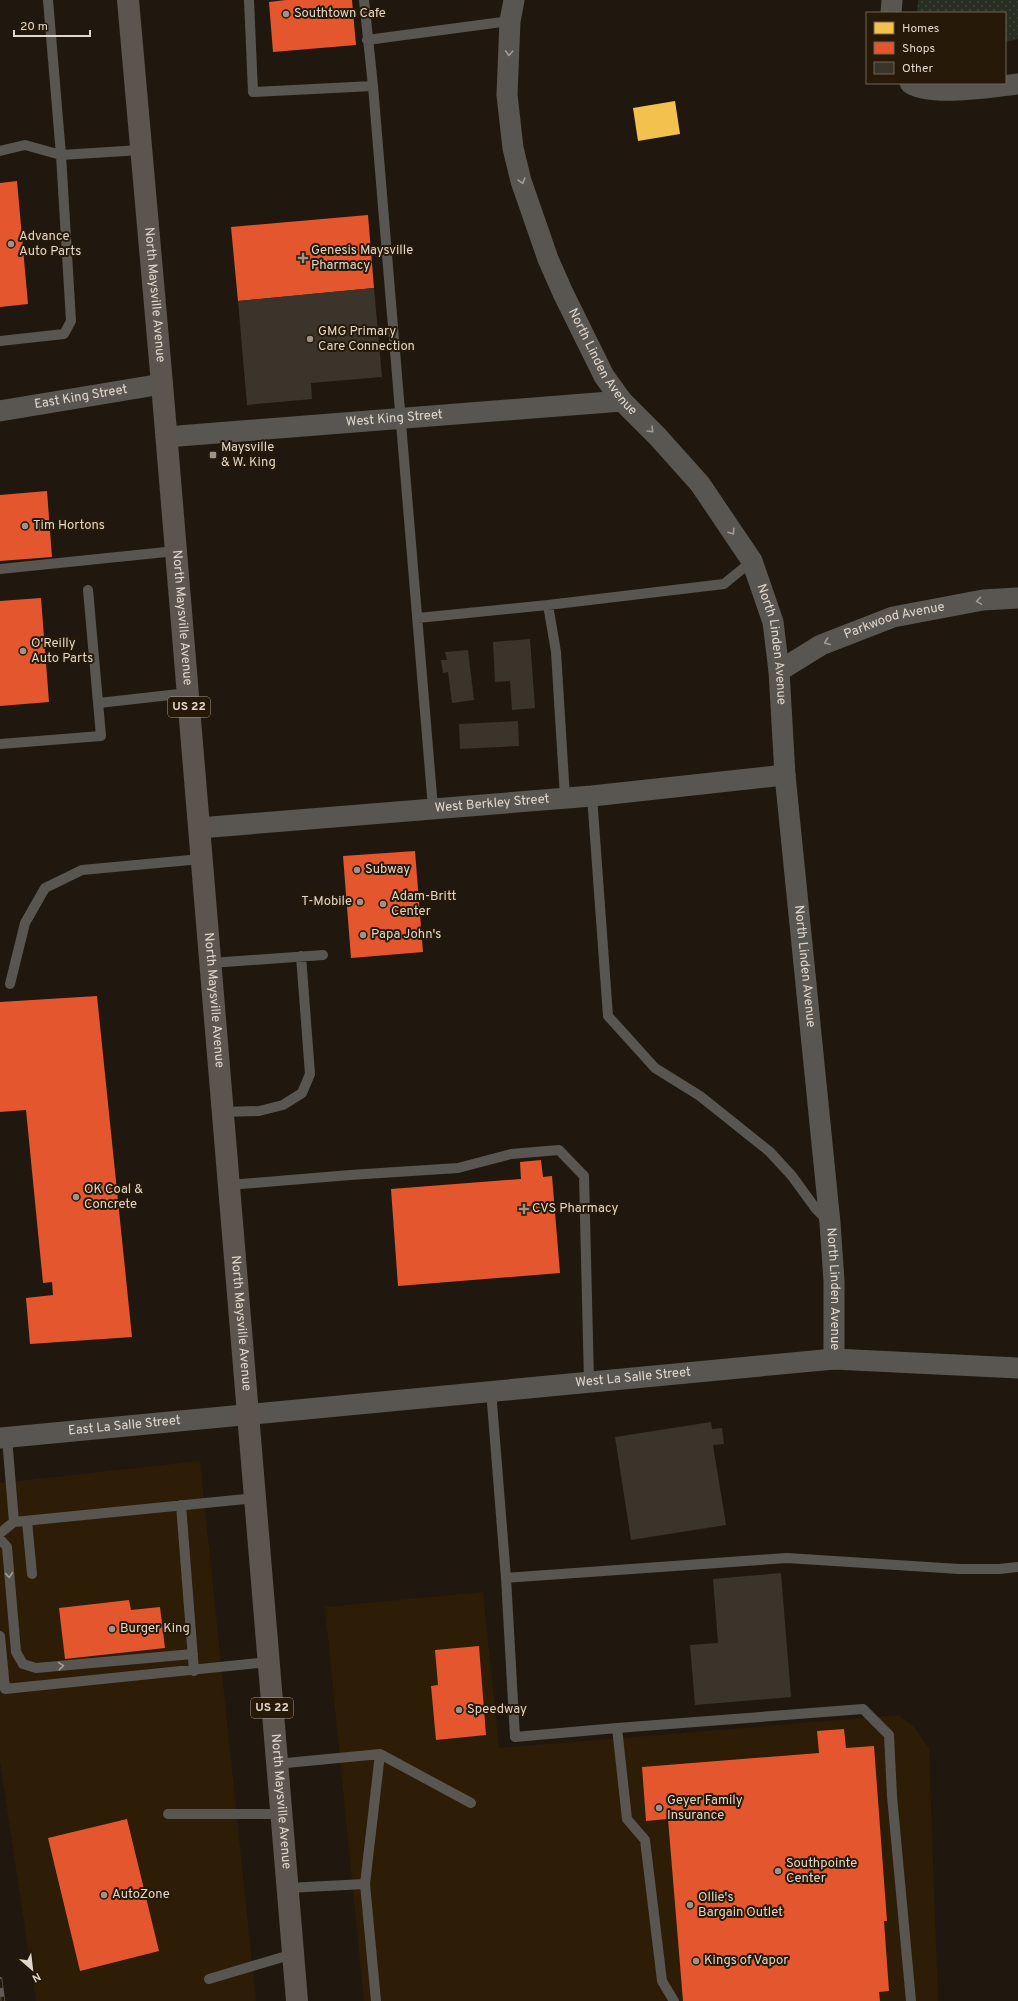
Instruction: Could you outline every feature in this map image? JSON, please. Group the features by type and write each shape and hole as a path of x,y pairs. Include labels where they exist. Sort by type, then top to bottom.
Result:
{"main road":[{"name":"North Maysville Avenue","path":"128,0 211,963 222,1112 230,1185 280,1814 297,2001"}],"street":[{"name":"North Linden Avenue","path":"514,0 510,21 507,95 514,148 521,181 548,259 604,376 622,401 658,436 700,484 752,561 772,622 779,671 785,776 830,1223 834,1281 834,1359"},
{"path":"891,12 892,0"},
{"path":"912,84 930,90 996,87 1018,84"},
{"name":"East King Street","path":"0,411 162,384"},
{"name":"West King Street","path":"166,437 622,401"},
{"name":"Parkwood Avenue","path":"779,671 821,645 893,617 983,600 1018,598"},
{"name":"West Berkley Street","path":"199,828 592,796 785,776"},
{"name":"West La Salle Street","path":"249,1414 491,1390 834,1359 1018,1368"},
{"name":"East La Salle Street","path":"4,1438 249,1414"}],"lane":[{"path":"0,341 64,334 71,321 61,154 48,0"},
{"path":"249,0 253,92 373,86"},
{"path":"364,0 373,86 433,808"},
{"path":"368,40 510,21"},
{"path":"0,151 25,145 61,154 141,150"},
{"path":"0,569 176,551"},
{"path":"418,618 548,605 724,584 752,561"},
{"path":"0,744 101,736 88,590"},
{"path":"548,605 556,652 565,798"},
{"path":"99,703 188,693"},
{"path":"592,796 608,1016 655,1068 700,1096 770,1152 792,1176 816,1209 830,1223"},
{"path":"10,984 25,923 45,888 82,870 202,859"},
{"path":"211,963 323,955"},
{"path":"222,1112 258,1111 283,1105 302,1093 310,1074 301,956"},
{"path":"230,1185 458,1168 511,1154 559,1150 584,1176 589,1381"},
{"path":"491,1390 506,1578 515,1737 863,1709 889,1734 892,1796 911,2001"},
{"path":"4,1438 14,1522"},
{"path":"0,1533 14,1522 256,1498"},
{"path":"181,1505 194,1671"},
{"path":"27,1521 32,1574"},
{"path":"0,1539 7,1547 16,1652 23,1664 36,1668 193,1654"},
{"path":"506,1578 787,1558 959,1569 999,1569 1018,1567"},
{"path":"0,1636 5,1688 194,1671 269,1662"},
{"path":"617,1728 627,1819 645,1840 662,1981 674,2001"},
{"path":"376,2001 365,1884 380,1754"},
{"path":"276,1764 380,1754 470,1802"},
{"path":"168,1814 280,1814"},
{"path":"287,1888 365,1884"},
{"path":"208,1979 293,1954"}],"shaded area":[{"path":"200,1461 256,2001 36,2001 0,1762 0,1483"},
{"path":"483,1592 499,1748 899,1715 915,1728 929,1749 938,2001 364,2001 325,1607"}],"green space":[{"path":"918,0 1018,0 1018,39 1006,42 1006,12 917,12"}],"building: Homes":[{"path":"675,101 680,134 638,141 633,108"}],"building: Shops":[{"path":"286,0 352,0 356,45 273,52 269,2"},
{"name":"Advance Auto Parts","path":"17,181 28,304 0,307 0,183"},
{"name":"Genesis Maysville Pharmacy","path":"368,215 374,288 238,301 231,227"},
{"name":"Tim Hortons","path":"47,491 52,557 0,561 0,495"},
{"name":"O'Reilly Auto Parts","path":"41,598 49,702 0,706 0,601"},
{"name":"Adam-Britt Center","path":"415,851 423,952 351,958 343,856"},
{"name":"OK Coal & Concrete","path":"97,996 132,1337 30,1344 26,1298 53,1295 52,1282 43,1283 26,1110 0,1112 0,1002"},
{"name":"CVS Pharmacy","path":"541,1160 543,1177 552,1176 560,1273 398,1286 391,1189 521,1179 520,1162"},
{"name":"Burger King","path":"129,1600 131,1610 160,1607 165,1648 65,1659 59,1608"},
{"name":"Speedway","path":"479,1646 486,1735 436,1740 431,1686 438,1685 435,1650"},
{"name":"Southpointe Center","path":"844,1729 846,1748 874,1746 887,1921 884,1921 889,1991 879,1992 880,2001 683,2001 668,1819 646,1821 642,1767 819,1753 817,1731"},
{"name":"AutoZone","path":"127,1819 159,1951 80,1971 48,1838"}],"building: Other":[{"name":"GMG Primary Care Connection","path":"374,288 382,377 311,383 312,399 247,405 238,301"},
{"path":"530,639 535,708 512,710 510,681 495,682 493,642"},
{"path":"468,650 474,700 452,703 448,672 443,673 441,660 447,660 445,652"},
{"path":"518,721 519,746 460,749 459,724"},
{"path":"711,1422 712,1429 722,1428 724,1444 713,1445 726,1525 631,1540 615,1437"},
{"path":"781,1573 791,1697 695,1705 690,1645 718,1643 713,1579"}],"railway":[{"path":"0,1979 3,2001"}],"place":[{"name":"Southtown Cafe","path":"286,14"},
{"name":"Advance Auto Parts","path":"11,244"},
{"name":"Genesis Maysville Pharmacy","path":"303,258"},
{"name":"GMG Primary Care Connection","path":"310,339"},
{"name":"Maysville & W. King","path":"213,455"},
{"name":"Tim Hortons","path":"25,526"},
{"name":"O'Reilly Auto Parts","path":"23,651"},
{"name":"Subway","path":"357,870"},
{"name":"T-Mobile","path":"360,902"},
{"name":"Adam-Britt Center","path":"383,904"},
{"name":"Papa John's","path":"363,935"},
{"name":"OK Coal & Concrete","path":"76,1197"},
{"name":"CVS Pharmacy","path":"524,1209"},
{"name":"Burger King","path":"112,1629"},
{"name":"Speedway","path":"459,1710"},
{"name":"Geyer Family Insurance","path":"659,1808"},
{"name":"Southpointe Center","path":"778,1871"},
{"name":"AutoZone","path":"104,1895"},
{"name":"Ollie's Bargain Outlet","path":"690,1905"},
{"name":"Kings of Vapor","path":"696,1961"}]}
